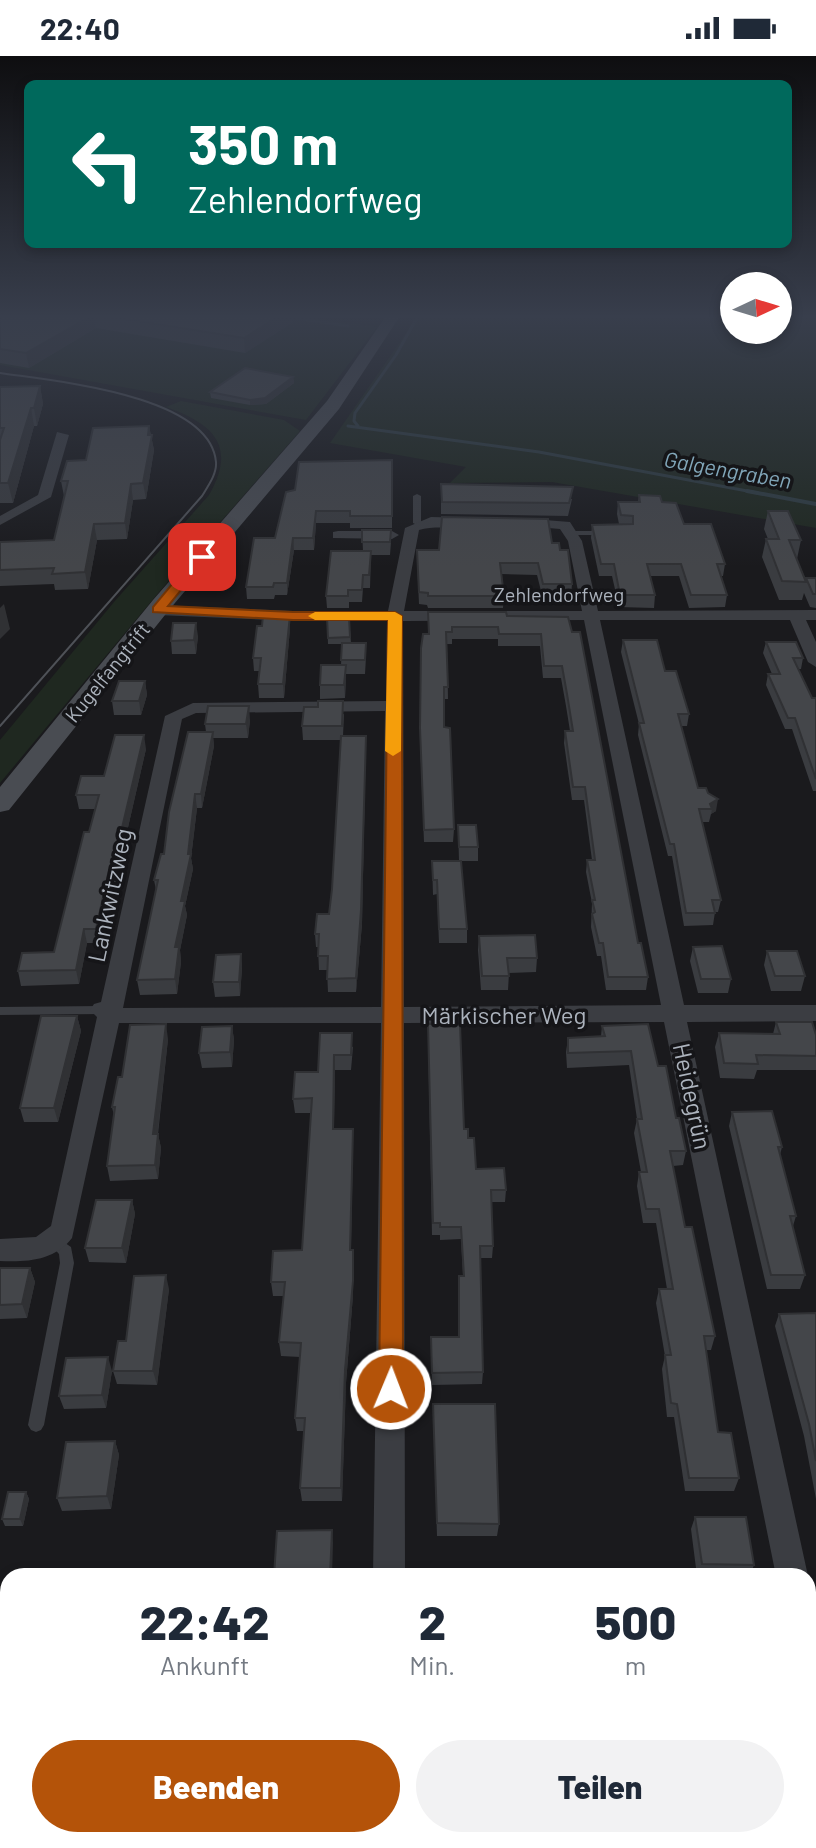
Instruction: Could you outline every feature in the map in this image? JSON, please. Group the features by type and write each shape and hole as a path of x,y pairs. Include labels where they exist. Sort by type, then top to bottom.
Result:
{"street":[{"name":"Kugelfangtrift","path":"0,804 216,539 311,433 336,400"},
{"path":"0,526 44,497 62,435"},
{"path":"338,535 499,522 552,522 565,525 572,533"},
{"path":"389,1568 395,1014 395,616 413,529"},
{"name":"Heidegrün","path":"572,533 593,616 790,1568"},
{"name":"Zehlendorfweg","path":"158,610 293,616 816,615"},
{"path":"796,615 816,662"},
{"name":"Lankwitzweg","path":"55,1242 63,1230 107,1011 174,716 193,708 393,706"},
{"name":"Märkischer Weg","path":"107,1011 123,1016 816,1013"},
{"path":"0,1250 36,1250 55,1242"}],"lane":[{"path":"413,529 417,496"},
{"path":"572,533 613,533"},
{"name":"Märkischer Weg","path":"0,1011 107,1011"},
{"path":"36,1425 67,1263 66,1251 55,1242"}],"shaded area":[{"path":"193,400 322,400 306,420"},
{"path":"360,400 816,400 816,528 552,482 450,483 466,467 330,443"},
{"path":"181,401 284,420 300,431 160,591 0,783 0,740 114,602 209,495 221,463 220,450 208,429 166,407"}],"building":[{"path":"0,400 36,400 8,483 0,483 0,440 4,428 0,428"},
{"path":"149,426 148,435 152,435 143,483 131,484 125,523 94,524 85,572 52,574 54,568 0,570 0,542 54,540 68,481 61,481 67,461 86,460 93,428"},
{"path":"392,460 392,516 350,516 350,511 316,511 313,538 293,538 287,583 274,583 273,587 246,587 254,538 275,538 286,492 295,490 299,462"},
{"path":"441,484 573,487 569,503 442,502"},
{"path":"639,495 660,496 662,502 676,503 684,524 711,524 725,564 717,564 727,595 691,595 681,564 647,564 655,595 620,595 614,564 601,564 592,525 633,524 633,516 621,515 618,502 640,502"},
{"path":"768,511 788,511 801,540 789,540 806,582 782,581 766,539 779,539"},
{"path":"442,517 548,519 552,543 559,543 560,550 568,550 572,584 543,584 538,563 500,563 504,596 428,596 428,593 419,592 417,550 439,550"},
{"path":"362,530 391,530 390,542 362,542"},
{"path":"331,551 371,551 369,575 363,575 362,590 348,590 348,596 326,596"},
{"path":"806,578 816,578 816,594 813,594"},
{"path":"428,612 506,612 507,616 568,617 572,632 580,632 638,943 641,943 648,977 608,977 603,943 599,943 592,914 595,912 592,900 595,900 587,860 595,860 585,787 573,787 565,731 573,731 562,666 544,666 541,634 499,634 498,627 452,627 452,632 446,632 448,687 444,687 444,727 450,728 454,829 424,830 421,648 423,634 429,634"},
{"path":"263,615 290,615 283,684 258,684 261,658 253,658 257,626 262,626"},
{"path":"327,617 349,617 350,637 328,638"},
{"path":"173,623 196,623 194,640 171,641"},
{"path":"623,640 657,640 665,671 676,671 689,714 678,714 698,788 706,788 718,799 710,804 712,809 699,809 721,900 712,900 715,913 686,913 674,844 670,844 639,723 644,723"},
{"path":"766,642 796,642 803,658 793,658 812,698 816,698 816,779 795,718 788,718 768,674 780,674"},
{"path":"342,643 366,643 365,660 341,660"},
{"path":"321,665 346,665 344,685 320,685"},
{"path":"119,681 145,681 139,701 112,701"},
{"path":"318,701 343,701 342,726 302,726 304,707 318,707"},
{"path":"208,706 249,706 246,724 205,724"},
{"path":"188,732 213,732 201,794 195,794 188,854 191,854 181,901 185,901 175,947 179,947 175,979 137,980 158,880 154,880 161,854 164,854 169,812"},
{"path":"115,735 144,735 96,929 84,929 76,970 18,971 22,953 54,952 84,832 89,832 99,795 76,795 81,776 104,776"},
{"path":"341,736 366,736 361,910 356,978 327,979 328,956 318,956 319,934 315,934 317,914 329,914"},
{"path":"458,825 476,825 478,847 459,847"},
{"path":"432,861 461,861 467,929 439,929 437,880 433,880"},
{"path":"535,935 537,958 507,958 509,976 482,976 479,936"},
{"path":"722,946 731,979 701,979 693,947"},
{"path":"767,951 797,951 805,976 775,976"},
{"path":"241,954 239,982 213,982 216,955"},
{"path":"439,1013 454,1013 455,1024 460,1024 464,1129 468,1129 468,1138 474,1138 476,1169 504,1168 506,1190 491,1190 493,1246 480,1246 483,1372 432,1373 431,1337 459,1337 459,1276 464,1276 461,1227 440,1227 440,1223 433,1223 428,1024 439,1024"},
{"path":"41,1016 77,1016 54,1108 20,1108"},
{"path":"776,1022 812,1022 816,1035 816,1056 756,1055 758,1064 724,1063 719,1033 780,1034"},
{"path":"166,1024 153,1134 158,1134 155,1165 107,1166 115,1107 112,1107 118,1077 122,1077 130,1025"},
{"path":"648,1024 658,1066 666,1066 686,1151 670,1151 685,1227 692,1227 715,1336 704,1336 718,1432 731,1433 739,1478 689,1478 677,1404 671,1403 665,1355 671,1355 659,1289 673,1289 659,1209 646,1209 639,1172 647,1172 637,1119 642,1119 631,1051 568,1053 568,1038 605,1036 602,1026"},
{"path":"232,1026 230,1052 199,1053 202,1027"},
{"path":"320,1033 352,1033 351,1055 334,1055 333,1129 353,1129 350,1250 353,1250 353,1281 345,1370 341,1488 300,1488 305,1418 295,1418 301,1343 279,1342 285,1282 271,1282 273,1251 302,1250 312,1098 293,1099 295,1072 318,1072"},
{"path":"772,1111 796,1216 790,1216 805,1275 771,1275 732,1112"},
{"path":"96,1200 132,1200 122,1248 85,1248"},
{"path":"0,1268 30,1268 22,1304 0,1305"},
{"path":"166,1275 153,1371 113,1371 118,1341 126,1341 134,1276"},
{"path":"816,1313 816,1461 779,1314"},
{"path":"108,1357 102,1395 59,1396 66,1358"},
{"path":"433,1404 495,1404 499,1524 437,1523"},
{"path":"115,1441 107,1496 57,1498 66,1442"},
{"path":"8,1492 26,1492 20,1519 2,1519"},
{"path":"695,1517 746,1517 754,1565 702,1564"},
{"path":"332,1530 330,1568 275,1568 277,1531"}],"waterway":[{"path":"358,426 354,421 355,413 364,400"},
{"name":"Galgengraben","path":"348,426 539,452 758,493"},
{"name":"Galgengraben","path":"747,491 816,504"}],"tram line":[{"path":"0,726 202,496 214,475 216,462 207,439 187,421 139,400"}],"slow traffic":[{"path":"315,616 395,616 393,751"}],"route":[{"path":"202,557 158,610 293,616 395,616 391,1389"}]}
